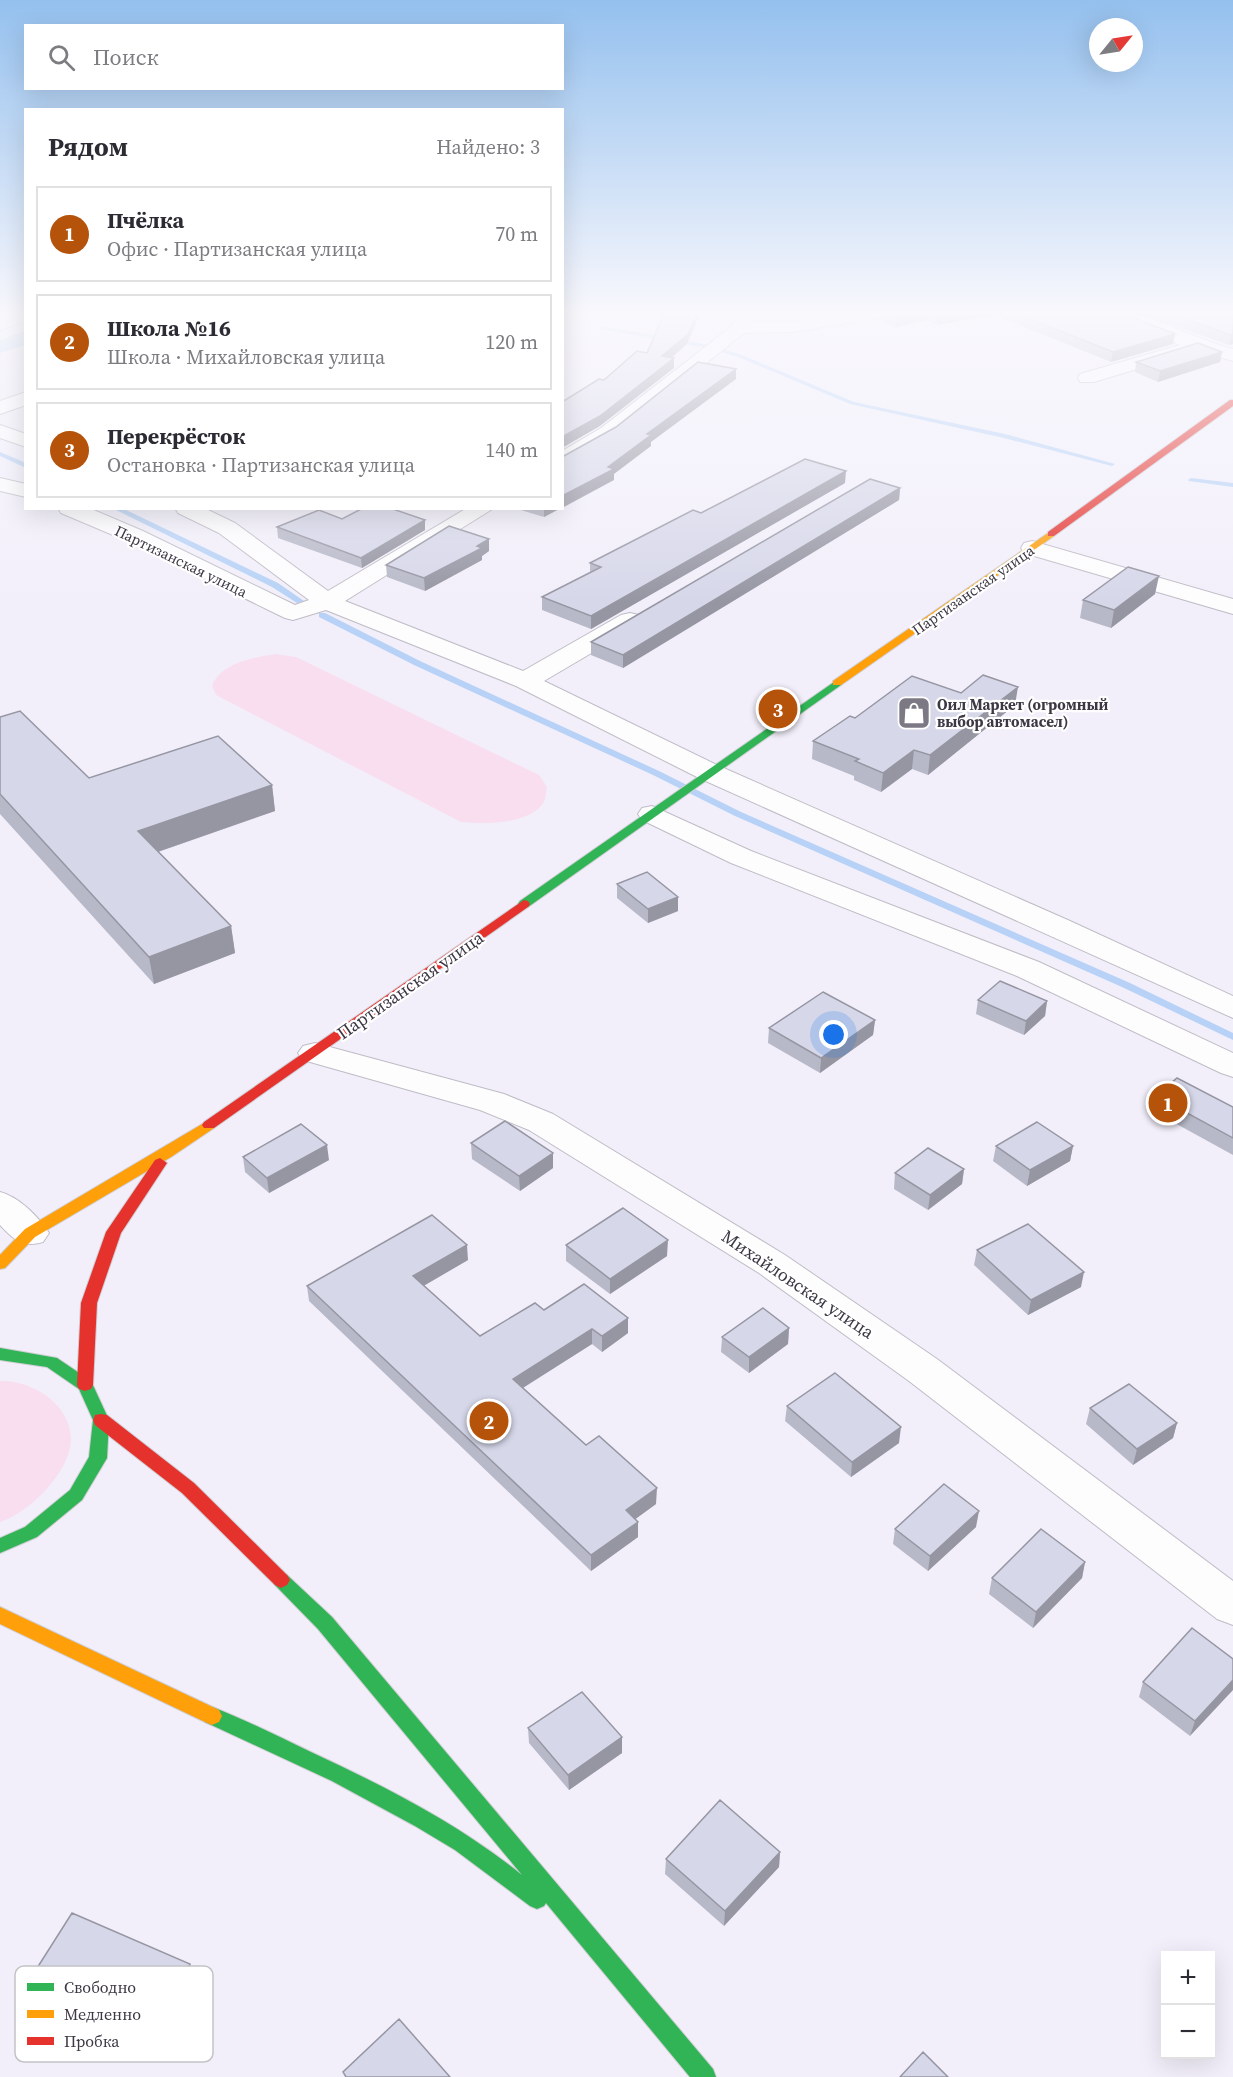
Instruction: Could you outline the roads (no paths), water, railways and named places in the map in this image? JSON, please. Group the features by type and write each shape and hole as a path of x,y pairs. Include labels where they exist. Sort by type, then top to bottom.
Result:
{"main road":[{"name":"Партизанская улица","path":"0,1264 30,1233 166,1154 315,1053 703,776 1032,548 1223,409"},
{"name":"Партизанская улица","path":"85,1385 89,1303 102,1264 114,1232 166,1154"},
{"path":"0,1354 51,1362 85,1385 101,1420 188,1488 325,1623 705,2077"},
{"path":"0,1546 31,1533 76,1495 98,1458 101,1420"},
{"path":"0,1614 81,1657 332,1772 418,1819 517,1880 608,1962"}],"street":[{"path":"564,459 608,432 637,409"},
{"path":"0,431 24,440"},
{"path":"0,484 24,490"},
{"name":"Партизанская улица","path":"74,510 135,536 293,613 327,602 480,510"},
{"path":"190,510 228,528 327,602 525,681 703,776 1059,927 1233,1008"},
{"path":"1032,548 1233,607"},
{"path":"525,681 646,610"},
{"path":"657,810 741,857 1028,969 1233,1066"},
{"name":"Михайловская улица","path":"315,1053 492,1102 541,1122 782,1271 923,1370 1233,1606"},
{"path":"0,1204 30,1233"}],"waterway":[{"path":"879,409 1005,436 1112,464"},
{"path":"0,454 24,465"},
{"path":"1191,480 1233,485"},
{"path":"119,510 275,585 300,601"},
{"path":"322,615 417,663 656,773 738,814 1126,985 1233,1037"}],"place":[{"name":"Перекрёсток","path":"778,709"},
{"name":"Оил Маркет (огромный выбор автомасел)","path":"914,713"},
{"name":"Пчёлка","path":"1168,1103"},
{"name":"Школа №16","path":"489,1421"}]}
